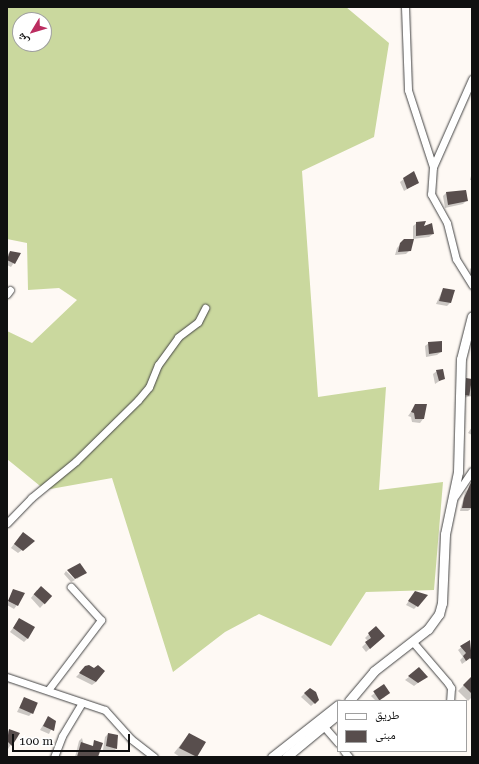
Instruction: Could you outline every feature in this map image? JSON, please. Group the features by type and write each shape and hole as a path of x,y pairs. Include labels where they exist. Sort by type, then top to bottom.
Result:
{"street":[{"path":"405,7 408,90 433,167"},
{"path":"472,79 433,167 431,194 447,223 456,259 472,285"},
{"path":"7,523 31,498 76,461 138,400 149,387 158,365 178,337 198,322 206,308"},
{"path":"350,700 374,671 428,629 439,614 442,603 445,534 455,496 458,472 461,359 472,316"},
{"path":"455,496 472,471"},
{"path":"48,690 101,620 71,587"},
{"path":"412,641 448,683 451,688 450,700"},
{"path":"7,677 105,710 131,739 154,757"},
{"path":"344,700 356,692"},
{"path":"54,757 62,736 82,703"},
{"path":"286,757 322,724 337,706"},
{"path":"272,757 337,715"},
{"path":"322,724 337,742"}],"green space":[{"path":"7,7 346,7 389,43 374,137 302,171 318,397 386,387 379,490 443,482 434,590 366,592 331,646 259,614 225,632 173,672 112,478 45,490 7,459 7,331 32,343 77,300 59,288 28,290 27,243 7,239"}],"building":[{"path":"414,171 419,183 407,189 403,178"},
{"path":"466,190 468,201 448,205 446,192"},
{"path":"426,221 424,226 432,223 434,234 416,236 416,222"},
{"path":"404,239 414,239 411,251 398,252 400,243"},
{"path":"10,251 21,253 15,264 7,260"},
{"path":"443,288 455,290 451,303 439,301"},
{"path":"442,341 442,352 429,354 428,342"},
{"path":"443,369 445,379 439,381 436,370"},
{"path":"466,378 472,379 469,396 463,395"},
{"path":"415,404 427,404 424,419 415,419 414,413 411,412"},
{"path":"472,480 472,508 462,508 464,498"},
{"path":"23,532 35,541 23,551 14,544"},
{"path":"80,563 87,573 75,579 67,570"},
{"path":"41,586 52,596 45,604 34,594"},
{"path":"13,589 25,593 18,606 8,601"},
{"path":"415,591 428,595 418,607 408,601"},
{"path":"19,618 35,627 28,639 13,628"},
{"path":"376,626 385,636 370,649 365,642 371,638 368,633"},
{"path":"470,640 472,661 470,658 466,661 463,656 466,653 460,646"},
{"path":"89,665 94,668 98,665 105,671 96,682 79,673 85,666"},
{"path":"419,667 428,677 418,683 408,676"},
{"path":"472,676 472,694 463,685"},
{"path":"384,684 390,693 379,700 373,691"},
{"path":"310,688 316,692 319,700 315,704 304,693"},
{"path":"24,697 38,703 33,714 19,708"},
{"path":"48,716 56,721 54,731 43,726"},
{"path":"9,729 20,733 12,746 7,741"},
{"path":"108,733 118,735 117,749 106,746"},
{"path":"189,733 206,742 197,757 179,748"},
{"path":"94,740 103,743 98,757 77,757 81,742 93,746"}]}
